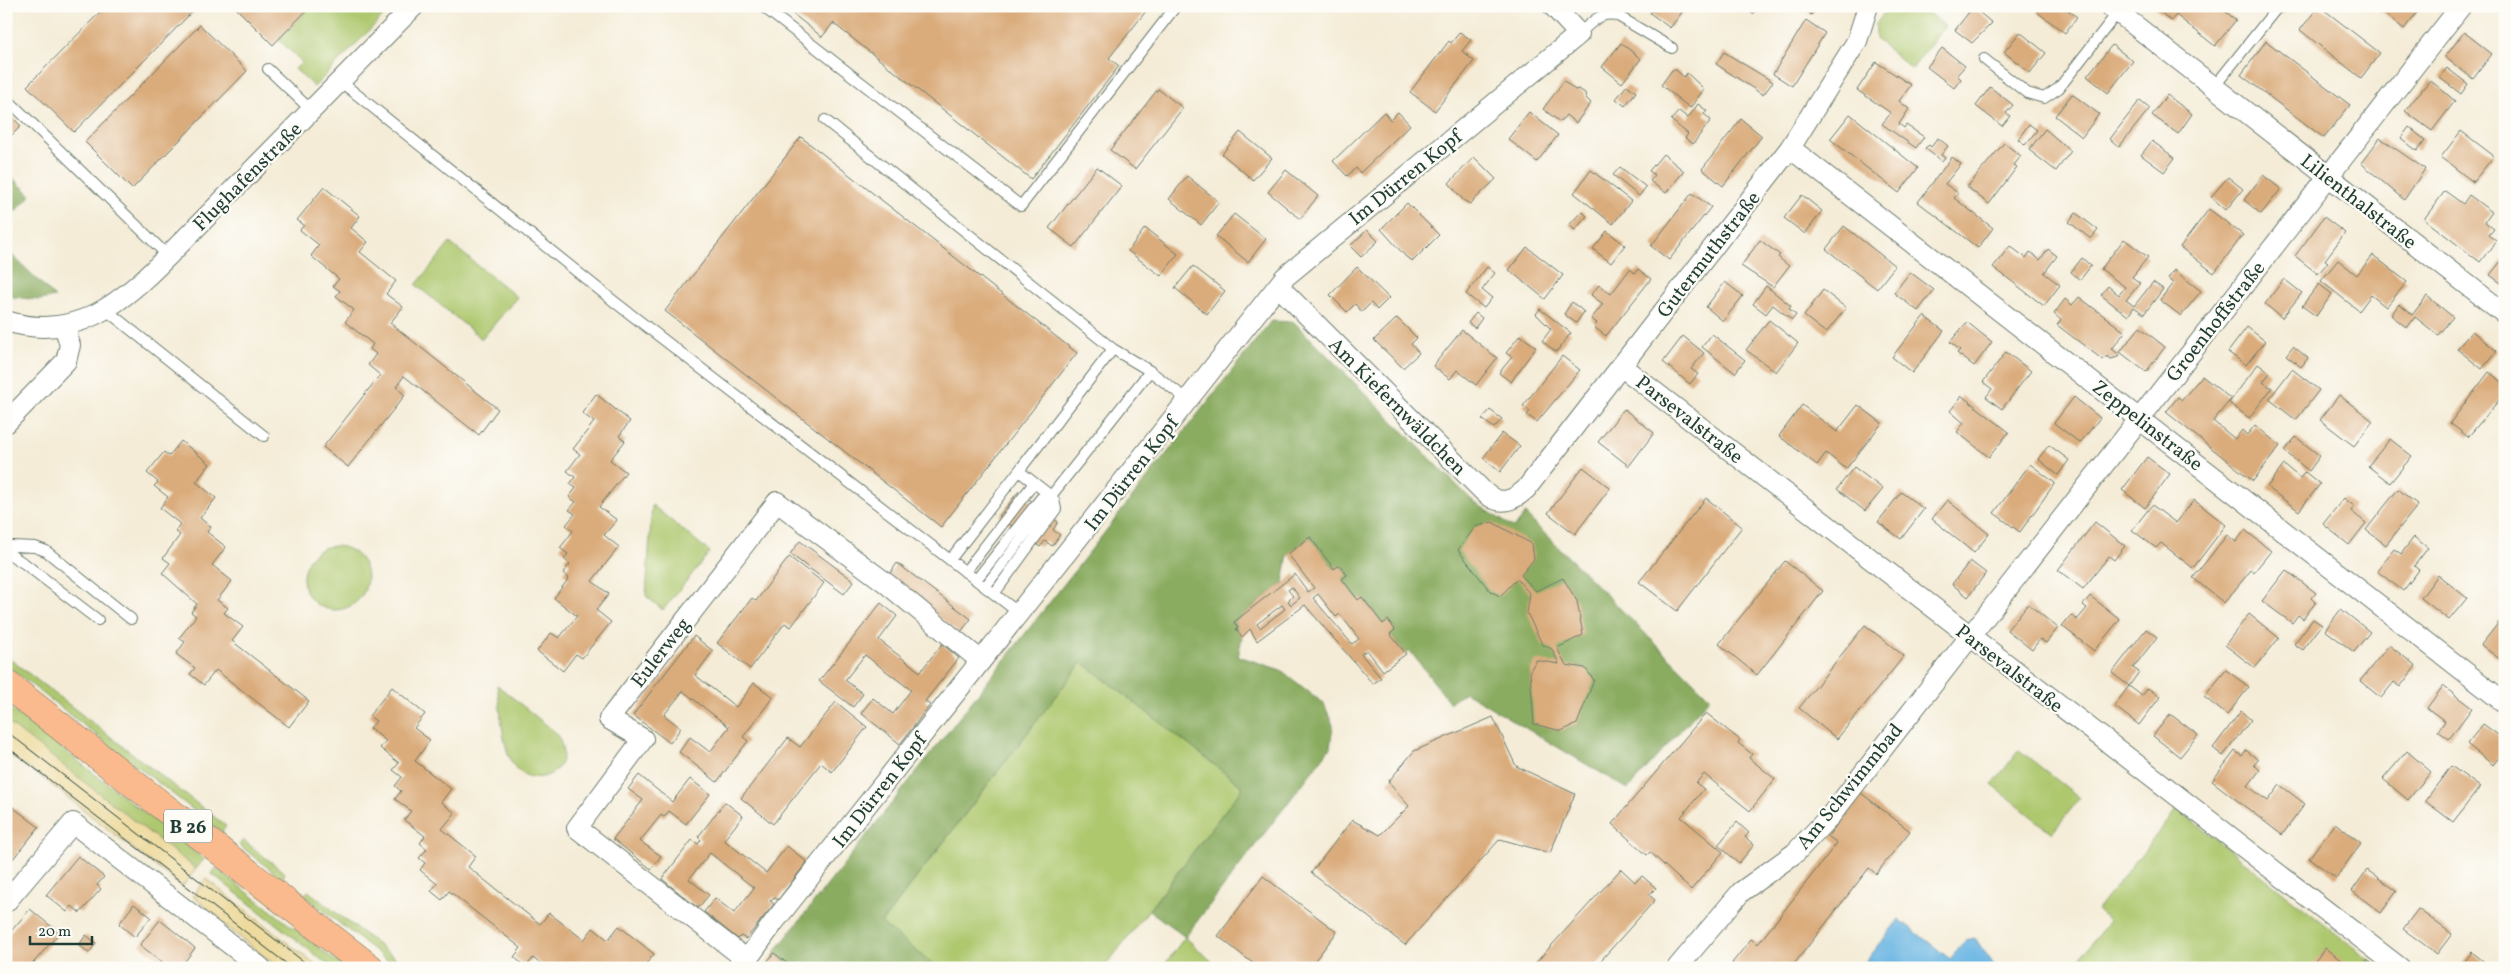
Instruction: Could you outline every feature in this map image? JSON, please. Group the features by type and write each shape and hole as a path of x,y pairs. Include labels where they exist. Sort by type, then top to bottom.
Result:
{"main road":[{"name":"B 26","path":"6,684 370,968"}],"street":[{"name":"Flughafenstraße","path":"6,322 27,326 64,326 92,318 140,284 414,6"},
{"path":"1553,6 1579,34"},
{"name":"Gutermuthstraße","path":"1526,489 1790,148 1857,42 1868,6"},
{"name":"Groenhoffstraße","path":"1969,636 2460,6"},
{"name":"Lilienthalstraße","path":"2114,9 2505,314"},
{"name":"Im Dürren Kopf","path":"744,964 780,914 1189,401 1278,286 1308,256 1579,34"},
{"name":"Zeppelinstraße","path":"1790,148 2505,703"},
{"name":"Am Kiefernwäldchen","path":"1278,286 1488,496 1497,501 1507,501 1516,498 1526,489"},
{"path":"6,422 66,361 70,345 64,326"},
{"name":"Parsevalstraße","path":"1621,366 2400,968"},
{"name":"Eulerweg","path":"744,964 577,828 643,739 609,719 678,628 777,502 886,583 981,661"},
{"name":"Am Schwimmbad","path":"1677,968 1742,892 1795,853 1812,837 1969,636"},
{"path":"6,902 73,823 261,968"}],"lane":[{"path":"762,6 1020,206 1176,6"},
{"path":"2214,87 2277,7"},
{"name":"Lilienthalstraße","path":"1984,59 2027,93 2044,98 2059,88 2114,9"},
{"name":"Im Dürren Kopf","path":"1579,34 1604,14 1618,16 1672,48"},
{"path":"268,69 311,110"},
{"path":"340,81 616,303 1019,613"},
{"path":"6,98 168,256"},
{"path":"825,120 1114,349 1150,371 1189,401"},
{"path":"105,309 264,436"},
{"path":"950,560 1114,349"},
{"path":"985,587 1048,504 1051,496 1150,371"},
{"path":"994,594 1056,509 1051,496 1019,471"},
{"path":"965,572 1034,483"},
{"path":"976,580 1041,498 1051,496"},
{"path":"8,548 34,546 46,551 131,619"},
{"path":"8,548 25,564 98,620"}],"green space":[{"path":"311,6 393,6 314,87 295,69 302,62 279,40"},
{"path":"1889,6 1919,6 1945,26 1912,69 1876,39 1876,24"},
{"path":"6,172 31,195 6,221"},
{"path":"450,243 517,297 482,339 416,285"},
{"path":"6,249 55,297 39,300 6,296"},
{"path":"1271,321 1294,322 1474,502 1514,528 1525,514 1710,698 1628,789 1465,692 1450,703 1410,651 1406,654 1390,634 1395,630 1388,620 1383,624 1362,597 1358,600 1342,579 1347,574 1340,565 1334,569 1310,537 1288,554 1283,583 1234,622 1242,637 1238,656 1281,670 1324,704 1333,725 1330,748 1185,937 1149,910 1243,787 1082,662 881,923 938,968 793,968 774,953"},
{"path":"652,505 710,552 663,610 646,596"},
{"path":"335,546 353,552 361,560 367,578 361,596 353,604 335,610 317,604 309,596 303,578 309,560 317,552"},
{"path":"6,656 226,826 222,832 6,665"},
{"path":"1082,662 1243,787 1104,968 938,968 881,924"},
{"path":"497,685 555,732 562,746 562,758 558,768 550,774 540,777 529,776 519,771 511,761 503,734"},
{"path":"6,705 204,859 196,869 6,721"},
{"path":"2019,750 2080,798 2052,833 1992,785"},
{"path":"2177,809 2380,968 2072,968 2109,921 2097,910"},
{"path":"243,840 285,873 283,877 305,894 308,891 408,968 397,968 239,845"},
{"path":"216,868 345,968 332,968 212,874"},
{"path":"1185,937 1219,968 1162,968"}],"sand":[{"path":"6,721 196,869 182,887 43,778 6,753"},
{"path":"206,879 319,968 279,968 213,916 193,896"}],"water":[{"path":"1899,919 1950,959 1966,940 1975,938 1996,968 1861,968"}],"building":[{"path":"106,6 197,7 74,132 27,86"},
{"path":"234,6 311,6 273,45"},
{"path":"783,6 1150,6 1109,58 1119,66 1031,179 833,23 822,37"},
{"path":"1655,6 1687,6 1670,28 1650,13"},
{"path":"1743,6 1759,6 1753,14"},
{"path":"1803,6 1818,6 1811,15"},
{"path":"2041,6 2063,6 2077,17 2065,33 2037,12"},
{"path":"2153,6 2218,6 2236,20 2215,46 2176,15 2171,21"},
{"path":"2319,6 2380,53 2361,78 2300,30"},
{"path":"2375,6 2422,6 2404,29"},
{"path":"1973,7 1992,23 1972,43 1955,30"},
{"path":"1806,20 1825,33 1792,86 1773,74"},
{"path":"200,25 247,71 132,189 85,142"},
{"path":"1460,32 1471,40 1462,51 1474,61 1435,111 1410,92 1449,41 1451,43"},
{"path":"2020,32 2046,53 2030,73 2004,52"},
{"path":"2464,32 2492,54 2473,79 2445,57"},
{"path":"2266,41 2350,105 2324,138 2241,75"},
{"path":"1621,43 1641,59 1622,83 1602,67"},
{"path":"2112,45 2133,61 2108,93 2087,76"},
{"path":"1942,48 1965,66 1957,75 1961,79 1954,88 1927,67"},
{"path":"1724,52 1773,82 1763,95 1716,64"},
{"path":"1876,62 1911,85 1899,101 1909,109 1899,124 1904,128 1906,125 1924,137 1916,148 1882,124 1891,113 1857,90"},
{"path":"2447,68 2468,84 2461,94 2440,78"},
{"path":"1672,70 1676,70 1684,77 1687,73 1704,89 1690,108 1661,85"},
{"path":"2430,80 2455,101 2432,131 2405,111"},
{"path":"1564,81 1575,90 1579,89 1585,93 1586,98 1591,103 1576,123 1566,115 1560,122 1543,109"},
{"path":"1627,85 1636,92 1625,106 1616,99"},
{"path":"1990,87 2013,105 2006,113 2010,116 2002,126 1976,106"},
{"path":"1158,89 1183,108 1135,169 1110,150"},
{"path":"2072,94 2099,114 2082,137 2055,116"},
{"path":"2167,95 2192,114 2178,134 2152,115"},
{"path":"2140,100 2150,108 2119,147 2110,139"},
{"path":"1698,104 1707,111 1704,114 1711,120 1693,144 1685,138 1688,134 1671,120 1679,111 1688,118"},
{"path":"6,111 21,126 6,141"},
{"path":"1384,112 1390,120 1398,112 1410,125 1360,173 1356,168 1347,176 1333,161"},
{"path":"1529,112 1558,135 1537,162 1508,139"},
{"path":"1850,114 1918,168 1899,193 1830,139"},
{"path":"1741,119 1762,136 1723,186 1702,169"},
{"path":"2029,124 2037,130 2025,145 2018,139"},
{"path":"2409,127 2425,140 2417,151 2401,138"},
{"path":"2045,129 2071,151 2056,171 2029,150"},
{"path":"2461,131 2494,156 2473,182 2441,157"},
{"path":"1240,132 1272,158 1253,180 1222,154"},
{"path":"801,137 1077,353 941,527 665,311"},
{"path":"1938,138 1948,146 1941,155 1945,158 1942,162 1925,148 1929,145 1931,147"},
{"path":"2380,138 2425,169 2404,200 2361,163"},
{"path":"2152,141 2175,158 2164,172 2141,155"},
{"path":"2004,143 2021,156 2014,165 2017,167 1989,204 1967,187"},
{"path":"1663,154 1684,171 1666,193 1650,181 1655,175 1649,171"},
{"path":"1474,157 1496,179 1470,204 1463,200 1449,183"},
{"path":"1952,157 1961,164 1945,184 1958,193 1954,198 1993,228 1978,248 1918,202"},
{"path":"1097,167 1122,186 1074,247 1049,228"},
{"path":"1620,167 1646,187 1639,196 1613,175"},
{"path":"1286,170 1318,196 1300,219 1268,192"},
{"path":"1591,170 1631,201 1613,224 1574,193"},
{"path":"2263,175 2281,189 2261,214 2244,200"},
{"path":"1187,176 1219,202 1201,225 1169,199"},
{"path":"2228,177 2243,189 2226,210 2211,197"},
{"path":"324,187 360,216 351,228 368,242 360,252 396,281 386,294 403,307 390,323 498,409 479,435 404,376 396,387 405,395 348,467 323,447 380,375 368,365 376,354 370,349 373,344 345,322 354,310 336,296 340,291 333,286 339,279 311,256 319,245 300,230 304,225 297,220"},
{"path":"2445,191 2463,204 2469,195 2492,212 2485,222 2494,229 2489,235 2496,241 2480,262 2424,219"},
{"path":"1692,193 1711,207 1669,260 1651,246"},
{"path":"1802,195 1822,211 1805,234 1784,218"},
{"path":"1407,203 1439,235 1413,261 1406,257 1381,229"},
{"path":"2209,209 2243,235 2214,273 2180,247"},
{"path":"1582,211 1587,216 1575,230 1569,225"},
{"path":"2076,213 2098,230 2091,239 2069,222"},
{"path":"1234,214 1266,239 1248,262 1216,236"},
{"path":"2324,217 2345,233 2325,260 2328,262 2318,274 2295,256"},
{"path":"1844,226 1895,266 1877,289 1826,249"},
{"path":"1145,228 1178,254 1161,276 1128,251"},
{"path":"1367,230 1378,241 1361,257 1350,246"},
{"path":"1607,231 1625,245 1611,263 1593,249"},
{"path":"2124,239 2148,257 2132,277 2140,283 2126,300 2134,306 2153,282 2163,289 2144,314 2134,307 2128,316 2101,295 2108,286 2119,295 2125,287 2101,269"},
{"path":"1760,240 1780,255 1778,257 1789,266 1773,287 1741,266"},
{"path":"2010,246 2026,258 2030,252 2040,260 2048,249 2057,256 2044,273 2060,285 2044,306 1993,267"},
{"path":"1527,247 1563,275 1545,299 1509,270"},
{"path":"2373,255 2407,282 2386,307 2371,295 2359,311 2321,281 2338,260 2357,275"},
{"path":"2505,256 2505,286 2490,275"},
{"path":"2082,258 2091,266 2080,280 2071,272"},
{"path":"1193,266 1225,291 1207,314 1175,288"},
{"path":"1357,267 1389,298 1377,310 1371,303 1362,312 1355,304 1347,312 1330,295"},
{"path":"1487,267 1495,273 1482,290 1492,298 1484,308 1466,294"},
{"path":"1630,269 1635,273 1638,269 1651,279 1606,336 1594,327 1597,323 1591,319 1603,304 1591,295 1599,285 1611,294"},
{"path":"2174,270 2201,291 2181,316 2160,300 2173,283 2168,279"},
{"path":"1910,272 1934,290 1918,311 1894,293"},
{"path":"2284,279 2302,293 2282,318 2265,304"},
{"path":"1725,282 1743,296 1723,321 1706,307"},
{"path":"2319,284 2332,294 2316,316 2302,306"},
{"path":"1766,286 1791,306 1789,309 1796,315 1792,320 1773,305 1766,314 1753,304"},
{"path":"1823,290 1846,308 1826,333 1804,316"},
{"path":"2427,296 2453,317 2438,335 2415,317 2407,328 2391,315 2399,304 2412,315"},
{"path":"2079,297 2125,332 2112,349 2120,355 2118,357 2111,359 2107,356 2103,360 2057,325 2061,320 2054,314 2065,299 2072,305"},
{"path":"1572,302 1584,312 1576,323 1564,314"},
{"path":"1540,309 1571,333 1556,352 1542,341 1551,329 1536,314"},
{"path":"1476,313 1482,318 1475,328 1468,323"},
{"path":"1924,316 1944,331 1912,373 1892,357"},
{"path":"1397,318 1417,338 1411,344 1419,353 1403,368 1374,340"},
{"path":"1769,320 1798,343 1776,372 1746,350"},
{"path":"1967,322 1992,342 1974,366 1957,353 1960,350 1950,342"},
{"path":"2140,327 2165,347 2146,372 2120,352"},
{"path":"2247,327 2265,341 2246,365 2228,352"},
{"path":"1462,330 1497,358 1476,385 1457,370 1450,379 1433,366"},
{"path":"2472,331 2497,351 2482,369 2457,349"},
{"path":"1712,334 1745,360 1735,373 1702,347"},
{"path":"1520,335 1536,347 1511,382 1499,373 1512,357 1506,353"},
{"path":"1683,336 1704,353 1691,369 1698,374 1690,384 1663,362"},
{"path":"2293,346 2308,358 2301,367 2286,355"},
{"path":"2006,352 2031,371 2002,409 1986,397 1992,389 1983,382"},
{"path":"1562,356 1580,370 1537,422 1527,415 1530,411 1523,406"},
{"path":"2258,364 2270,373 2263,382 2272,388 2249,418 2229,403"},
{"path":"2292,369 2319,390 2296,420 2269,399"},
{"path":"2489,372 2505,384 2505,393 2468,437 2450,423"},
{"path":"2202,376 2231,399 2213,421 2235,439 2242,430 2247,435 2255,425 2280,446 2253,481 2166,412 2178,397 2182,400"},
{"path":"596,394 630,421 619,436 625,441 610,460 626,472 599,507 617,520 604,535 619,547 592,581 609,594 596,610 611,622 582,658 576,654 563,671 537,651 551,633 559,638 577,616 554,598 569,578 563,573 570,564 564,559 568,554 560,548 573,531 566,525 575,514 569,510 576,502 569,497 576,488 570,484 575,477 567,471 580,454 573,449 594,422 582,413"},
{"path":"2339,395 2373,421 2354,446 2320,420"},
{"path":"1962,396 2009,432 1989,457 1957,432 1964,423 1950,411"},
{"path":"2074,397 2100,418 2080,443 2054,423"},
{"path":"1802,405 1837,432 1858,405 1882,423 1846,469 1826,453 1817,465 1779,436"},
{"path":"1624,409 1654,433 1629,466 1598,442"},
{"path":"1490,410 1502,419 1494,428 1482,419"},
{"path":"1502,433 1520,446 1500,472 1483,458"},
{"path":"2296,437 2320,456 2309,471 2284,451"},
{"path":"2390,439 2412,456 2390,483 2368,466"},
{"path":"181,441 210,464 196,482 216,498 200,518 211,527 207,532 226,547 212,565 232,581 217,600 228,608 224,613 243,627 232,641 309,701 289,727 216,670 204,685 190,674 195,668 176,654 185,642 179,638 196,616 191,612 197,604 162,573 170,563 163,558 180,535 175,531 180,524 160,508 168,497 154,486 158,482 147,473 164,452 169,456"},
{"path":"2049,445 2069,460 2058,475 2038,459"},
{"path":"2147,457 2170,474 2145,508 2122,490"},
{"path":"2030,464 2055,483 2020,532 1994,513"},
{"path":"2284,465 2300,478 2305,472 2320,484 2299,511 2267,487"},
{"path":"1583,467 1610,488 1575,534 1548,513"},
{"path":"1854,467 1883,489 1865,511 1837,489"},
{"path":"2398,489 2418,505 2386,545 2366,530"},
{"path":"1019,491 1058,522 1053,530 1060,535 1052,546 1045,541 1040,547 999,516"},
{"path":"1901,492 1924,509 1901,539 1878,522"},
{"path":"1706,498 1742,527 1677,611 1639,582"},
{"path":"2344,498 2354,506 2351,511 2366,523 2349,545 2323,524"},
{"path":"1947,500 1989,534 1974,553 1932,519"},
{"path":"2194,500 2226,525 2193,568 2161,543 2156,548 2132,530 2152,505 2176,523"},
{"path":"1492,522 1532,544 1534,559 1521,575 1536,591 1563,578 1577,601 1583,635 1557,648 1566,665 1585,668 1594,680 1577,724 1561,731 1534,724 1530,671 1536,660 1559,664 1552,649 1542,644 1527,613 1530,594 1517,579 1500,596 1490,591 1458,550 1475,527"},
{"path":"2095,522 2125,546 2114,560 2109,556 2083,589 2058,570"},
{"path":"2245,530 2271,551 2254,572 2251,570 2224,603 2193,578 2227,535 2236,542"},
{"path":"1310,537 1334,569 1340,565 1347,575 1342,579 1358,600 1362,597 1383,624 1388,620 1395,630 1390,634 1406,654 1383,671 1367,650 1361,654 1381,678 1373,684 1305,605 1257,641 1250,629 1242,637 1236,629 1238,628 1234,622 1295,574 1308,592 1314,588 1288,554","holes":["1292,587 1300,598 1291,605 1288,601 1293,596 1288,590","1318,594 1336,617 1340,614 1359,639 1352,644 1313,598","1282,605 1285,609 1260,628 1257,624"]},
{"path":"2414,537 2428,548 2414,566 2419,570 2403,591 2377,571 2394,549 2401,554"},
{"path":"800,541 854,581 844,594 790,554"},
{"path":"789,557 824,583 791,627 785,623 750,669 717,643 752,598 756,601"},
{"path":"1785,561 1823,591 1757,675 1719,644"},
{"path":"1970,561 1986,573 1968,597 1952,584"},
{"path":"897,563 971,619 960,633 887,578"},
{"path":"2286,570 2316,593 2312,598 2316,602 2303,619 2298,615 2292,623 2262,601"},
{"path":"2438,575 2467,598 2449,620 2421,598"},
{"path":"2090,596 2120,619 2094,651 2062,626 2071,615 2077,620 2087,608 2083,605"},
{"path":"881,603 897,616 879,640 920,672 942,644 959,658 925,701 930,705 900,744 861,713 873,698 893,714 911,690 865,655 845,680 863,694 853,707 819,681"},
{"path":"2028,604 2058,628 2046,643 2040,639 2032,650 2007,630"},
{"path":"2341,609 2370,632 2354,652 2325,630"},
{"path":"2249,614 2279,638 2255,668 2225,645"},
{"path":"2313,619 2322,625 2303,650 2294,644"},
{"path":"2500,621 2505,625 2505,663 2481,645"},
{"path":"1865,625 1904,656 1837,739 1799,708"},
{"path":"2146,629 2157,637 2133,668 2139,672 2129,686 2112,673"},
{"path":"694,636 713,651 695,675 736,707 754,683 773,697 743,737 748,741 717,782 679,752 690,737 710,752 729,727 683,691 664,715 681,728 670,743 633,715"},
{"path":"2389,645 2416,666 2400,687 2394,682 2381,698 2360,681"},
{"path":"2226,670 2249,687 2227,715 2204,697"},
{"path":"2129,686 2142,696 2148,688 2160,697 2139,725 2114,706"},
{"path":"2443,686 2472,708 2449,739 2438,731 2445,721 2427,708"},
{"path":"392,687 425,714 414,728 430,740 415,761 451,789 441,802 455,813 442,829 476,856 468,867 540,924 549,913 584,940 593,928 608,940 619,926 654,954 643,968 581,968 577,965 575,968 564,965 560,968 554,963 551,968 546,968 533,958 526,967 514,957 521,948 449,891 442,900 431,891 437,884 420,870 425,863 419,858 427,849 420,843 425,836 404,820 411,811 395,799 401,791 395,786 402,777 393,770 399,763 380,748 386,741 370,728 376,721 369,716"},
{"path":"836,702 867,727 832,772 821,763 773,824 741,798 788,738 800,747"},
{"path":"2241,711 2251,720 2223,756 2213,748"},
{"path":"1706,713 1740,740 1738,743 1752,754 1749,758 1775,779 1750,811 1704,774 1696,783 1704,789 1681,817 1723,852 1691,890 1650,852 1647,855 1612,824"},
{"path":"2170,714 2198,735 2180,757 2153,736"},
{"path":"1493,717 1516,766 1575,794 1550,853 1500,839 1405,945 1311,873 1352,820 1380,835 1409,806 1388,782 1414,751"},
{"path":"2483,724 2505,740 2505,750 2493,765 2467,744"},
{"path":"2246,750 2258,760 2254,765 2260,770 2248,786 2268,801 2280,785 2305,804 2282,835 2212,781 2235,751 2242,756"},
{"path":"2407,751 2431,772 2408,800 2383,779"},
{"path":"2451,766 2480,787 2453,822 2425,801"},
{"path":"639,775 672,802 690,779 710,794 686,824 669,811 664,817 661,815 640,841 661,856 651,869 613,839 643,800 628,789"},
{"path":"1861,793 1910,831 1876,874 1869,868 1791,968 1734,968 1735,966 1732,963 1751,939 1758,944 1837,843 1828,836"},
{"path":"725,802 743,816 724,840 766,873 787,846 807,862 778,900 774,897 770,901 774,904 746,939 741,936 738,939 704,912 715,898 734,913 754,888 710,853 689,879 709,895 698,908 662,879 692,840 698,844 701,840 698,837"},
{"path":"10,805 39,827 12,860 6,856 6,810"},
{"path":"1737,822 1749,833 1745,837 1754,845 1739,863 1718,845"},
{"path":"2335,823 2361,843 2336,878 2309,858"},
{"path":"78,856 104,877 97,885 101,889 80,913 72,906 67,912 46,895"},
{"path":"1621,869 1635,882 1642,876 1656,888 1649,895 1655,900 1594,968 1531,968"},
{"path":"2367,870 2397,891 2381,913 2352,891"},
{"path":"1263,876 1337,932 1309,968 1259,968 1218,936"},
{"path":"134,904 151,917 135,937 119,924"},
{"path":"30,909 59,933 29,968 6,968 6,937"},
{"path":"2418,909 2452,934 2437,954 2403,929"},
{"path":"160,920 195,948 180,968 170,968 140,945"},
{"path":"86,935 96,943 89,953 79,945"},
{"path":"2325,948 2351,968 2310,968"},
{"path":"2472,952 2492,968 2460,968"},
{"path":"774,953 793,968 775,968 767,962"},
{"path":"2367,960 2377,968 2362,968"}],"tram line":[{"path":"6,731 312,968"},
{"path":"6,746 292,968"}]}
